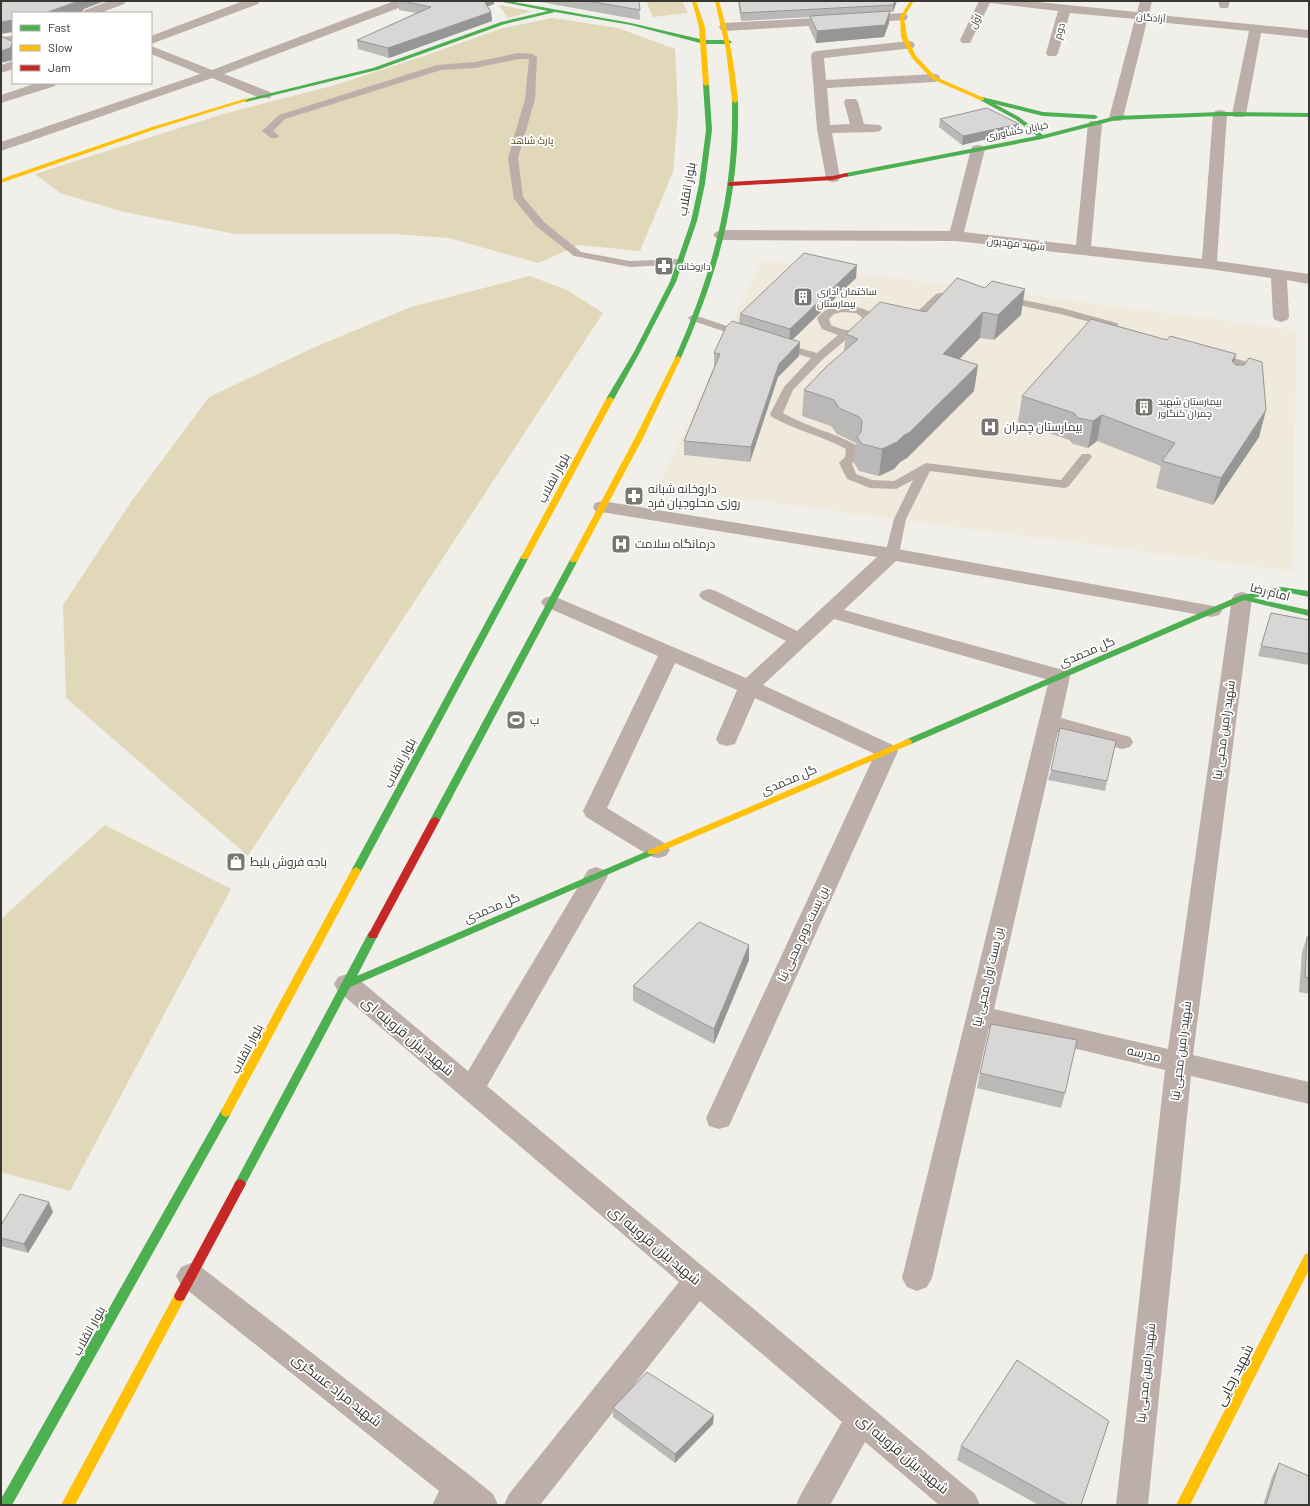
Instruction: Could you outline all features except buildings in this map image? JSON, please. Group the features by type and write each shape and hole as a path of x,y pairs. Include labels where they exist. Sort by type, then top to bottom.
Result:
{"main road":[{"name":"بلوار انقلاب","path":"68,1505 602,507 678,358 707,287 721,235 730,184 736,129 736,98 729,42 710,27 694,1"},
{"name":"بلوار انقلاب","path":"5,1505 218,1128 584,446 637,352 673,282 694,221 702,184 708,130 704,42 717,1"},
{"path":"912,1 902,17 904,37 914,57 934,78 982,99 1017,118 1042,137"},
{"path":"503,23 496,6 554,11 631,24 704,42 729,42"},
{"path":"2,180 154,128 265,95 375,69 503,23 554,11"},
{"path":"631,24 678,26"},
{"path":"982,99 1043,114 1116,118"},
{"name":"خیابان کشاورزی","path":"730,184 833,178 1042,137 1116,118 1220,114 1309,115"},
{"name":"امام رضا","path":"1242,598 1281,589 1309,594"},
{"name":"گل محمدی","path":"347,984 1242,598"},
{"name":"امام رضا","path":"1242,598 1309,613"},
{"name":"شهید رجایی","path":"1184,1505 1309,1258"}],"street":[{"path":"92,12 120,1"},
{"path":"152,40 254,1"},
{"path":"1,147 212,74 405,1"},
{"name":"اول","path":"966,40 984,1"},
{"name":"آزادگان","path":"994,1 1028,3 1309,34"},
{"path":"1116,118 1146,1"},
{"name":"دوم","path":"1052,53 1065,8"},
{"path":"710,27 902,17"},
{"path":"1239,114 1256,28"},
{"path":"1,41 12,40"},
{"path":"833,178 824,129 816,55 909,46"},
{"path":"152,50 265,95"},
{"path":"1,69 12,65"},
{"path":"819,84 934,78"},
{"path":"1,99 47,84"},
{"path":"851,102 858,129"},
{"path":"1209,264 1220,114"},
{"path":"1083,250 1095,124"},
{"path":"824,129 875,128"},
{"path":"956,236 978,149"},
{"name":"شهید مهدیون","path":"721,235 956,236 1209,264 1309,279"},
{"path":"1279,274 1281,317"},
{"path":"602,507 892,554 1212,611"},
{"path":"727,739 749,687 892,554"},
{"path":"709,595 800,640"},
{"name":"شهید رامین محبی نیا","path":"1132,1505 1179,1062 1242,598"},
{"path":"551,602 749,687 887,751"},
{"path":"830,612 1060,676"},
{"path":"658,850 594,811 670,653"},
{"name":"بن بست اول محبی نیا","path":"917,1278 1060,676"},
{"path":"1049,722 1122,742"},
{"name":"بن بست دوم محبی نیا","path":"719,1118 887,751"},
{"path":"471,1089 596,876"},
{"name":"شهید بیژن قزوینه ای","path":"347,984 964,1505"},
{"name":"مدرسه","path":"979,1016 1309,1093"},
{"name":"شهید مراد عسگری","path":"191,1276 464,1499"},
{"path":"520,1505 698,1281"},
{"path":"812,1505 861,1419"}],"lane":[{"path":"274,136 267,131 282,117 440,67 475,65 518,56 533,57 530,99 513,158 518,197 540,224 578,254 630,264 680,262"},
{"path":"896,327 904,329 940,296 969,296"},
{"path":"995,297 1062,311 1122,328"},
{"path":"846,334 826,327 822,319 824,315 835,310 850,309 866,313 877,322 863,332 846,334 819,357 788,389 776,414 789,423 839,440 852,448 851,458 845,463 851,476 870,484 896,485 926,467 1064,484 1086,457"},
{"path":"694,318 752,337"},
{"path":"767,342 819,357"},
{"path":"1205,352 1247,365 1233,387"},
{"path":"892,554 900,519 926,467"}],"shaded area":[{"name":"بیمارستان چمران","path":"761,260 1297,330 1292,571 658,488"}],"green space":[{"path":"646,1 682,1 688,13 653,17"},
{"path":"499,5 532,11 508,18"},
{"name":"پارک شاهد","path":"553,18 618,28 675,49 678,113 673,172 640,251 579,245 538,263 449,238 396,234 235,234 124,212 60,193 35,174 223,114 335,85 503,28"},
{"path":"530,276 567,290 603,313 248,856 66,698 63,605 131,502 209,397 315,347 411,307"},
{"path":"105,825 231,889 70,1191 1,1172 1,919"}],"traffic: fast":[{"path":"500,1 631,24 704,42 729,42"},
{"path":"246,100 375,69 503,23 554,11"},
{"path":"610,399 637,352 673,282 694,221 702,184 709,130 706,84"},
{"path":"1042,137 1017,118 982,99 1043,114 1095,117"},
{"path":"678,358 703,297 722,232 734,166 736,134 735,101"},
{"path":"846,175 1042,137 1116,118 1220,114 1309,115"},
{"path":"356,871 525,557"},
{"path":"435,820 574,560"},
{"path":"908,742 1242,598 1281,589 1309,594"},
{"path":"1247,599 1309,613"},
{"path":"347,984 652,852"},
{"path":"240,1184 373,935"},
{"path":"5,1505 226,1112"}],"traffic: slow":[{"path":"694,1 702,27 706,84"},
{"path":"717,1 729,50 735,101"},
{"path":"912,1 902,17 904,37 914,57 934,78 982,99"},
{"path":"1,181 154,128 246,100"},
{"path":"574,560 639,438 678,358"},
{"path":"525,557 610,399"},
{"path":"652,852 908,742"},
{"path":"226,1112 356,871"},
{"path":"1183,1505 1309,1258"},
{"path":"68,1505 180,1296"}],"traffic: jam":[{"path":"730,184 833,178 846,175"},
{"path":"373,935 435,820"},
{"path":"180,1296 240,1184"}],"place":[{"name":"داروخانه","path":"664,266"},
{"name":"ساختمان اداری بیمارستان","path":"803,297"},
{"name":"بیمارستان شهید چمران کنگاور","path":"1144,407"},
{"name":"بیمارستان چمران","path":"990,427"},
{"name":"داروخانه شبانه روزی محلوجیان فرد","path":"634,496"},
{"name":"درمانگاه سلامت","path":"621,544"},
{"name":"ب","path":"516,720"},
{"name":"باجه فروش بلیط","path":"236,862"}]}
